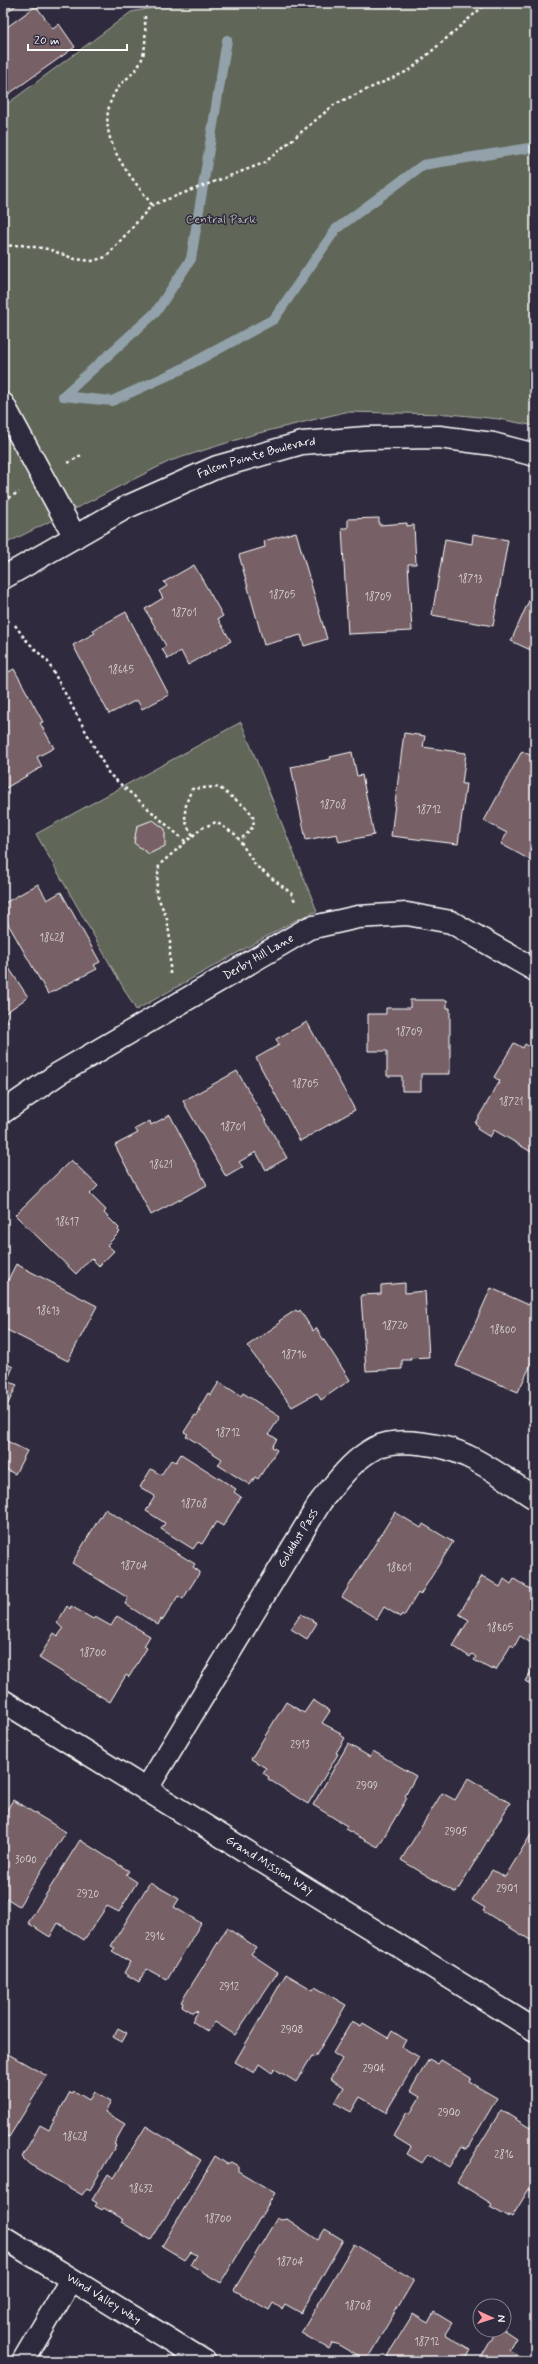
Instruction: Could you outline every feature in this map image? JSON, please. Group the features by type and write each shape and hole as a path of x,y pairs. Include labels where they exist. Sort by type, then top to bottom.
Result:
{"street":[{"path":"3,404 75,537"},
{"name":"Falcon Pointe Boulevard","path":"3,578 127,507 217,467 302,444 366,438 439,437 493,444 535,455"},
{"name":"Derby Hill Lane","path":"3,1112 58,1074 309,928 358,917 406,914 451,922 535,970"},
{"name":"Golddust Pass","path":"146,1790 321,1501 348,1468 376,1447 405,1442 439,1447 467,1456 535,1498"},
{"name":"Grand Mission Way","path":"3,1701 535,2030"},
{"name":"Wind Valley Way","path":"3,2237 204,2361"},
{"path":"23,2361 71,2280"}],"path":[{"path":"3,246 21,245 48,249 75,259 92,261 106,257 152,205 264,163 335,104 410,70 487,3"},
{"path":"145,16 146,35 142,61 133,74 113,96 108,110 107,125 111,141 119,159 152,205"},
{"path":"15,626 25,639 48,662 109,774 186,842"},
{"path":"193,836 187,828 184,816 185,806 189,796 192,789 214,787 220,788 250,810 254,819 254,827 249,834 239,840"},
{"path":"170,974 170,939 167,919 156,892 156,876 159,865 202,828 216,822 236,836 256,866 291,893 297,906"}],"green space":[{"name":"Central Park","path":"162,3 535,3 535,426 499,419 449,414 345,412 255,434 170,461 3,545 3,107 131,12 157,7"},
{"path":"241,722 317,911 294,921 136,1010 36,834"}],"building":[{"path":"3,3 19,3 3,15"},
{"path":"36,6 53,29 59,24 75,47 3,98 3,30"},
{"path":"379,518 379,525 407,523 407,526 414,525 416,564 408,564 412,631 348,634 342,528 348,528 348,519"},
{"path":"296,532 327,639 304,646 301,635 264,645 239,555 265,547 264,541"},
{"path":"473,534 508,540 493,626 432,615 445,539 472,544"},
{"path":"194,565 223,616 218,619 231,641 188,665 181,651 168,659 162,649 166,646 145,609 163,598 159,591 167,586 164,582"},
{"path":"535,587 535,652 511,641"},
{"path":"126,612 169,695 142,709 137,700 109,714 73,645 95,633 93,630"},
{"path":"14,669 43,722 40,723 54,748 37,757 42,767 4,789 3,675"},
{"path":"404,733 425,736 423,747 466,753 462,784 466,784 458,844 391,836"},
{"path":"522,751 535,758 535,856 532,861 501,844 507,833 484,821"},
{"path":"352,752 357,776 362,775 374,835 339,842 337,834 306,840 291,767 331,759 330,757"},
{"path":"153,820 165,829 165,846 149,854 134,843 137,826"},
{"path":"38,884 47,900 61,892 100,962 94,965 97,969 48,994 3,915 3,904"},
{"path":"3,959 28,997 4,1014 8,1021 3,1024"},
{"path":"410,1000 447,1000 447,1008 450,1008 450,1074 421,1074 421,1091 402,1091 402,1076 387,1076 387,1051 368,1051 368,1014 386,1014 386,1008 410,1008"},
{"path":"307,1022 355,1110 300,1141 256,1058 279,1045 276,1039"},
{"path":"514,1043 523,1048 525,1044 535,1050 535,1150 533,1153 494,1130 490,1137 477,1129 478,1126 475,1123 500,1081 494,1077"},
{"path":"237,1071 287,1158 266,1170 256,1152 239,1162 243,1167 226,1177 183,1101"},
{"path":"170,1115 207,1185 151,1215 115,1145 138,1133 135,1129 150,1121 151,1125"},
{"path":"71,1160 98,1186 90,1194 106,1210 104,1213 119,1228 118,1230 120,1232 107,1245 114,1251 99,1266 91,1258 76,1274 15,1215"},
{"path":"16,1264 97,1306 68,1361 3,1328 3,1280 7,1282"},
{"path":"405,1283 405,1293 425,1291 429,1357 402,1360 402,1369 366,1371 361,1295 381,1294 381,1285"},
{"path":"491,1288 529,1305 533,1297 535,1298 535,1356 518,1392 456,1366"},
{"path":"296,1310 298,1312 300,1310 313,1331 316,1328 350,1380 321,1400 317,1393 292,1407 247,1346 280,1323 279,1321"},
{"path":"3,1362 13,1367 7,1381 17,1385 3,1414"},
{"path":"219,1382 241,1396 243,1393 280,1417 269,1434 277,1439 272,1447 277,1450 258,1479 255,1477 250,1485 218,1465 222,1459 186,1436 188,1434 184,1432 195,1415 197,1416 200,1411 198,1410 208,1393 211,1395"},
{"path":"535,1394 535,1409 528,1405"},
{"path":"3,1439 27,1451 15,1474 5,1469 3,1473"},
{"path":"181,1454 236,1489 234,1492 241,1497 223,1526 216,1522 202,1544 198,1542 193,1549 161,1529 165,1523 146,1511 155,1496 140,1487 151,1469 161,1475 171,1460 176,1462"},
{"path":"105,1509 195,1564 193,1567 200,1572 183,1599 178,1596 163,1620 161,1619 158,1625 125,1604 128,1598 72,1563"},
{"path":"395,1512 421,1528 423,1524 453,1542 420,1595 418,1593 404,1616 402,1614 400,1617 384,1607 377,1619 342,1597"},
{"path":"482,1576 500,1587 504,1579 511,1584 514,1579 535,1592 535,1636 531,1643 520,1636 514,1647 511,1645 496,1670 492,1668 492,1670 474,1660 476,1657 472,1654 470,1657 453,1646 469,1620 459,1614"},
{"path":"67,1606 70,1609 71,1606 93,1619 95,1617 111,1626 117,1616 150,1636 144,1646 147,1648 129,1677 126,1675 110,1702 39,1658 54,1633 58,1636 63,1629 57,1623"},
{"path":"301,1614 317,1623 307,1639 291,1629"},
{"path":"535,1665 535,1687 525,1681"},
{"path":"313,1700 330,1711 322,1723 341,1733 339,1734 345,1738 336,1753 338,1754 308,1804 268,1779 269,1777 263,1773 266,1768 251,1759 286,1702 304,1713"},
{"path":"348,1744 370,1757 373,1751 416,1776 405,1796 407,1798 378,1847 345,1829 347,1826 313,1805"},
{"path":"468,1778 510,1803 456,1893 401,1860 442,1793 455,1800"},
{"path":"13,1800 66,1832 19,1906 3,1896 5,1890 3,1888 3,1816"},
{"path":"535,1828 535,1943 483,1911 485,1908 472,1900 492,1870 505,1877"},
{"path":"80,1840 129,1871 126,1875 137,1882 119,1912 107,1906 84,1940 58,1923 50,1937 28,1923"},
{"path":"150,1882 179,1899 174,1907 201,1923 167,1980 147,1969 139,1982 124,1973 130,1962 112,1951 115,1948 111,1946"},
{"path":"227,1928 256,1947 251,1954 278,1972 235,2035 215,2022 208,2032 192,2021 198,2012 195,2011 193,2013 182,2006 183,2003 181,2002"},
{"path":"286,1974 313,1990 315,1987 346,2005 315,2057 312,2056 296,2082 275,2069 272,2073 259,2064 254,2073 235,2062"},
{"path":"352,2021 361,2026 363,2023 388,2038 392,2031 406,2040 402,2047 419,2057 386,2112 360,2097 351,2112 335,2103 344,2087 330,2079 342,2059 333,2053"},
{"path":"118,2028 127,2033 122,2042 113,2037"},
{"path":"8,2054 47,2076 9,2137 7,2136 3,2143 3,2062"},
{"path":"429,2059 438,2064 441,2060 471,2078 469,2082 497,2098 467,2149 462,2146 449,2167 428,2154 422,2163 407,2154 411,2147 393,2136 407,2112 410,2114 420,2097 410,2091"},
{"path":"74,2091 89,2100 94,2092 111,2102 105,2112 125,2124 114,2144 116,2145 90,2190 87,2188 82,2195 29,2164 22,2157 40,2125 49,2130 70,2092 73,2093"},
{"path":"501,2110 530,2128 533,2123 535,2125 535,2188 532,2192 529,2189 512,2217 509,2215 508,2217 490,2207 492,2204 457,2182"},
{"path":"146,2126 201,2160 151,2240 121,2222 123,2220 104,2208 102,2210 95,2206 97,2203 92,2200 108,2174 114,2178"},
{"path":"215,2156 227,2164 231,2162 238,2166 238,2171 275,2193 221,2283 191,2265 197,2255 191,2252 185,2260 162,2246"},
{"path":"277,2218 281,2220 287,2219 318,2240 325,2229 343,2240 301,2313 285,2304 282,2309 273,2303 269,2310 234,2290"},
{"path":"354,2244 414,2280 366,2361 337,2344 332,2343 329,2349 301,2333"},
{"path":"434,2312 452,2323 445,2334 471,2350 465,2361 384,2361 413,2314 428,2323"},
{"path":"512,2335 516,2338 509,2350 528,2361 479,2361 492,2338 512,2338"}],"waterway":[{"path":"63,396 156,312 191,259 227,40"},
{"path":"63,396 112,401 178,371 274,319 336,229 423,165 535,147"}]}
